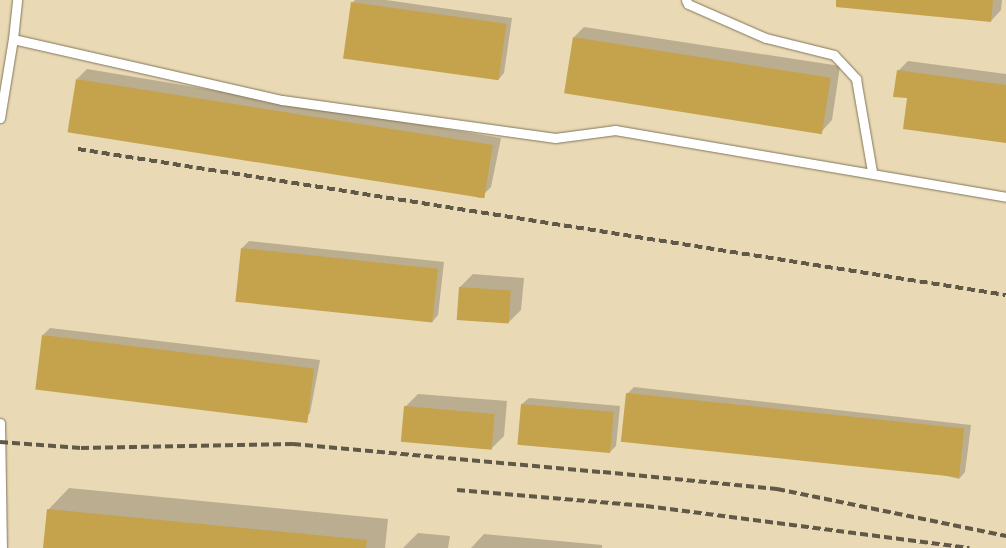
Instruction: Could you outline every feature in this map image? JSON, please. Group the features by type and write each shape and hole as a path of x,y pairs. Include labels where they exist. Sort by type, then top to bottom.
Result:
{"lane":[{"path":"0,118 13,39 17,0"},
{"path":"686,0 688,4 766,38 834,55 856,79 872,172"},
{"path":"13,39 282,100 555,138 615,130 872,172 1006,197"},
{"path":"0,423 2,548"}],"shaded area":[{"path":"0,0 1006,0 1006,548 0,548"}],"building":[{"path":"836,0 993,0 991,22 836,7"},
{"path":"351,2 506,24 499,80 343,58"},
{"path":"573,37 831,78 822,134 564,93"},
{"path":"897,70 1006,85 1006,143 903,129 907,98 893,97"},
{"path":"76,79 493,145 484,198 68,132"},
{"path":"241,248 438,269 432,322 235,302"},
{"path":"459,287 511,291 509,324 457,320"},
{"path":"42,335 314,368 307,423 35,390"},
{"path":"626,393 964,429 959,477 621,442"},
{"path":"521,404 614,412 610,453 517,445"},
{"path":"404,406 495,414 492,450 401,442"},
{"path":"47,509 367,540 366,548 43,548"}],"railway":[{"path":"78,149 1006,295"},
{"path":"0,442 81,448 293,444 603,472 777,489 1006,536"},
{"path":"457,490 646,506 969,548"}]}
